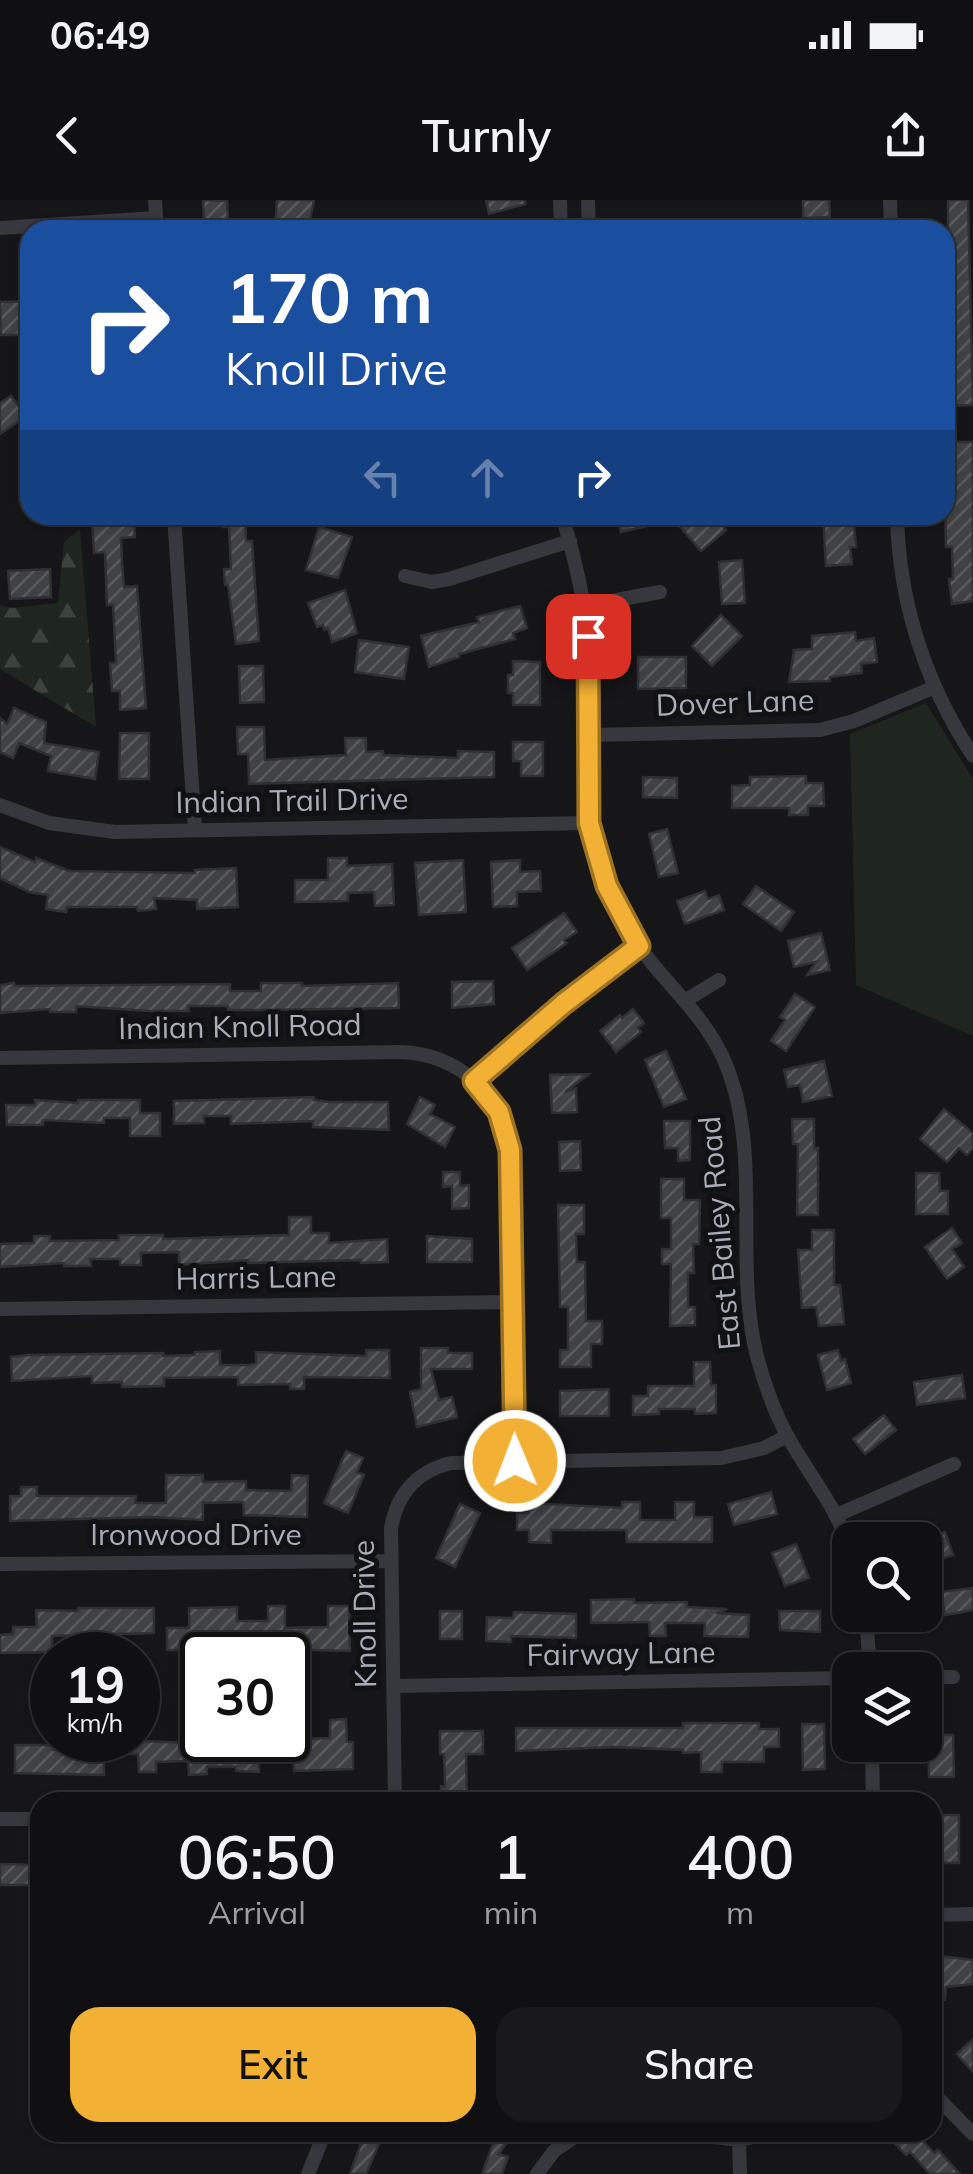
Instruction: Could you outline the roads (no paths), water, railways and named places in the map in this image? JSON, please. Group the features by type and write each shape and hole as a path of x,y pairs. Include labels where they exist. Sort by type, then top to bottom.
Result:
{"street":[{"path":"175,525 195,830"},
{"name":"East Bailey Road","path":"565,525 584,606 591,676 589,823 607,886 639,946 712,1036 736,1093 744,1160 750,1326 787,1436 840,1522"},
{"path":"898,525 903,591 921,655 949,720 973,756"},
{"path":"405,576 432,582 449,579 570,541"},
{"path":"584,606 660,592"},
{"name":"Dover Lane","path":"590,736 820,730 854,722 935,687"},
{"name":"Indian Trail Drive","path":"0,805 49,823 94,831 589,823"},
{"path":"515,1461 509,1140 493,1102 474,1081 563,1004 639,946"},
{"path":"686,1000 719,980"},
{"name":"Indian Knoll Road","path":"0,1058 418,1053 450,1064 474,1081"},
{"name":"Harris Lane","path":"0,1309 514,1302"},
{"name":"Knoll Drive","path":"395,1792 394,1513 401,1496 414,1481 451,1464 721,1458 764,1448 787,1436"},
{"path":"838,1515 954,1464"},
{"name":"Ironwood Drive","path":"0,1564 392,1561"},
{"path":"942,1676 954,1676"},
{"name":"Fairway Lane","path":"394,1686 832,1678"},
{"path":"872,1762 873,1792"},
{"path":"0,1819 30,1819"},
{"path":"942,1914 973,1914"},
{"path":"942,2102 973,2134"},
{"path":"308,2174 321,2142"},
{"path":"537,2174 554,2151 567,2142"},
{"path":"740,2142 740,2174"}]}
